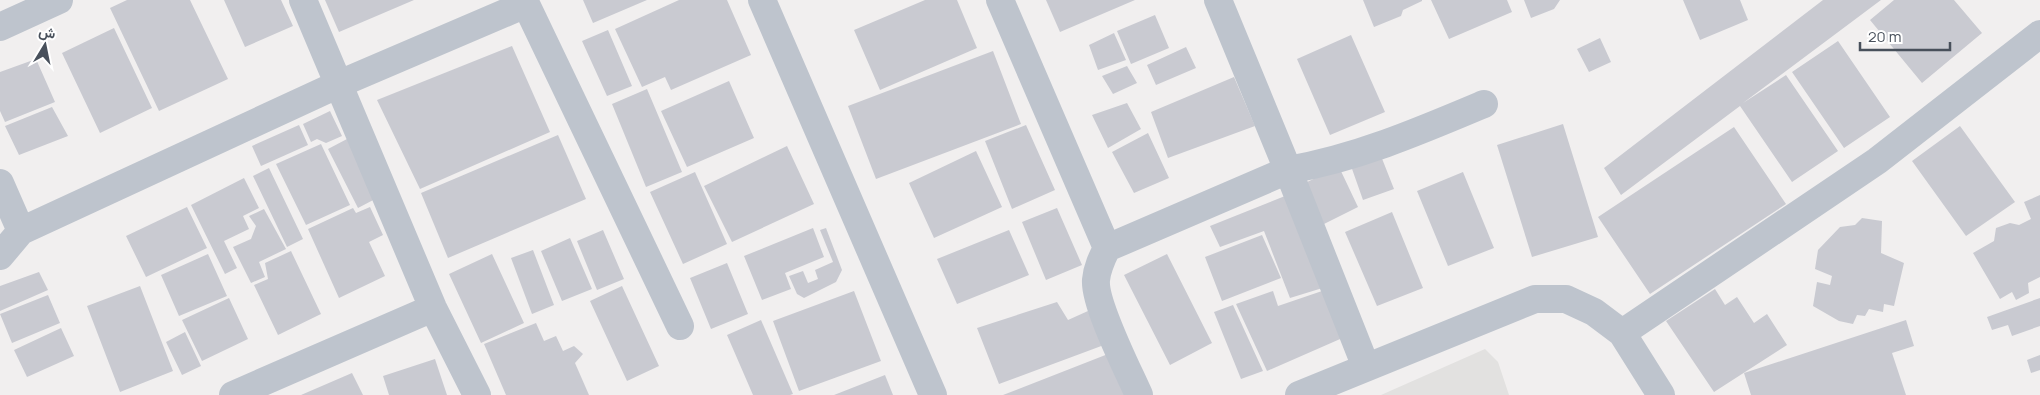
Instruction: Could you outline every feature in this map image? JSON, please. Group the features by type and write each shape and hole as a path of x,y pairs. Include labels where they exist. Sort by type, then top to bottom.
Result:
{"street":[{"path":"0,27 59,0"},
{"path":"303,0 433,308 477,395"},
{"path":"762,0 933,395"},
{"path":"1000,0 1107,248"},
{"path":"1218,0 1366,367"},
{"path":"0,256 22,231 339,84 525,2 680,326"},
{"path":"1622,333 1877,161 2040,34"},
{"path":"1139,395 1099,302 1095,282 1098,264 1107,248 1288,170 1360,152 1410,135 1484,104"},
{"path":"0,183 22,231"},
{"path":"1299,395 1535,299 1566,299 1594,312 1622,333 1661,395"},
{"path":"234,395 433,308"}],"shaded area":[{"path":"1485,349 1498,362 1509,395 1381,395"}],"building":[{"path":"127,0 190,0 228,79 159,111 110,8"},
{"path":"224,0 281,0 293,26 245,47"},
{"path":"325,0 414,0 339,32"},
{"path":"583,0 647,0 593,23"},
{"path":"679,0 727,0 751,55 671,90 665,77 642,87 615,29"},
{"path":"925,0 957,0 977,48 880,90 854,30"},
{"path":"1046,0 1135,0 1060,32"},
{"path":"1363,0 1422,1 1403,10 1401,16 1374,27"},
{"path":"1431,0 1507,0 1512,12 1449,39"},
{"path":"1524,0 1560,0 1554,9 1531,18"},
{"path":"1683,0 1740,0 1748,20 1700,40"},
{"path":"1823,0 1881,0 1743,103 1786,75 1838,151 1792,182 1740,106 1621,195 1604,168"},
{"path":"1894,0 1954,0 1982,33 1922,83 1870,20"},
{"path":"1155,15 1169,48 1131,64 1117,31"},
{"path":"114,28 152,108 100,133 62,53"},
{"path":"608,30 632,86 607,96 582,41"},
{"path":"1114,33 1126,60 1098,70 1089,45"},
{"path":"1351,35 1385,112 1330,135 1297,59"},
{"path":"1600,38 1611,62 1589,72 1577,49"},
{"path":"1838,41 1890,117 1844,148 1792,72"},
{"path":"512,46 550,132 420,189 377,100"},
{"path":"1186,47 1196,68 1156,85 1147,65"},
{"path":"993,51 1021,124 876,179 848,106"},
{"path":"36,59 55,102 5,122 0,111 0,72"},
{"path":"1127,66 1137,83 1113,94 1102,76"},
{"path":"1234,77 1255,126 1168,158 1151,112"},
{"path":"729,81 754,138 687,167 661,111"},
{"path":"647,89 682,172 646,187 612,104"},
{"path":"1127,103 1141,129 1108,148 1092,115"},
{"path":"52,107 68,136 19,155 5,126"},
{"path":"330,111 342,136 326,143 317,139 311,142 303,124"},
{"path":"1563,124 1598,237 1532,257 1497,145"},
{"path":"299,125 308,145 261,166 252,146"},
{"path":"1026,125 1055,190 1012,209 985,141"},
{"path":"1960,126 2015,202 1966,236 1912,161"},
{"path":"1734,127 1786,204 1650,294 1598,217"},
{"path":"1148,133 1169,178 1134,193 1112,152"},
{"path":"558,135 586,199 448,258 421,193"},
{"path":"347,139 377,198 358,208 328,149"},
{"path":"321,144 350,205 306,225 276,164"},
{"path":"787,146 814,204 732,242 704,186"},
{"path":"976,151 1002,207 934,238 909,183"},
{"path":"1381,156 1394,189 1363,200 1351,166"},
{"path":"1339,167 1358,207 1324,224 1305,183"},
{"path":"269,168 303,239 287,247 253,176"},
{"path":"695,172 727,244 683,264 650,192"},
{"path":"1463,172 1494,248 1448,266 1417,191"},
{"path":"244,178 259,208 243,216 249,229 224,241 237,268 225,274 191,205"},
{"path":"1290,194 1329,286 1290,298 1264,231 1220,247 1210,226"},
{"path":"2040,195 2040,277 2028,283 2029,293 2016,300 2012,292 2000,299 1973,253 1994,241 1996,228 2010,223 2019,225 2031,219 2024,202"},
{"path":"187,207 207,248 146,277 126,236"},
{"path":"370,207 383,235 369,242 385,276 339,298 308,229 353,208 356,213"},
{"path":"1057,208 1082,265 1046,280 1022,222"},
{"path":"264,209 286,249 259,262 265,277 251,283 233,247 251,239 256,226 249,216"},
{"path":"1392,212 1423,288 1377,306 1345,232"},
{"path":"1862,218 1882,221 1881,253 1904,263 1894,306 1884,304 1883,312 1869,309 1865,316 1857,315 1853,324 1839,321 1813,306 1817,282 1830,285 1832,276 1815,269 1818,250 1840,227 1855,225"},
{"path":"813,228 824,257 785,273 791,289 762,300 744,256"},
{"path":"826,228 842,270 836,282 804,298 797,294 789,276 803,271 808,283 818,279 815,270 833,262 820,230"},
{"path":"603,230 624,279 597,290 577,241"},
{"path":"1009,230 1029,275 957,304 937,259"},
{"path":"1262,235 1281,278 1222,301 1205,257"},
{"path":"570,238 592,289 562,301 541,251"},
{"path":"533,250 554,305 532,314 511,258"},
{"path":"291,251 321,314 278,335 254,285 268,279 265,263"},
{"path":"208,254 227,296 179,316 161,275"},
{"path":"492,254 524,323 481,343 449,274"},
{"path":"1167,254 1212,343 1170,365 1124,275"},
{"path":"727,263 748,314 711,329 690,278"},
{"path":"39,272 48,290 0,311 0,286"},
{"path":"140,286 173,371 120,392 87,306"},
{"path":"622,286 659,366 627,381 590,301"},
{"path":"1715,289 1725,305 1737,297 1754,323 1767,314 1787,345 1714,392 1666,321"},
{"path":"1325,290 1347,336 1267,371 1236,304 1273,291 1278,306"},
{"path":"854,291 881,361 799,391 773,321"},
{"path":"48,295 60,323 12,343 0,314"},
{"path":"229,298 248,339 202,361 182,320"},
{"path":"2040,298 2040,326 2012,336 2008,325 1992,330 1987,317"},
{"path":"1057,302 1068,320 1088,311 1104,345 999,384 977,328"},
{"path":"1233,305 1263,371 1241,379 1214,312"},
{"path":"761,320 793,394 753,395 727,335"},
{"path":"1906,320 1914,346 1892,353 1906,395 1751,395 1744,373"},
{"path":"536,323 544,341 556,336 563,351 574,346 583,354 575,363 589,395 506,395 484,344"},
{"path":"61,328 74,356 27,377 14,350"},
{"path":"185,332 201,366 182,375 166,342"},
{"path":"1108,354 1126,395 1003,395"},
{"path":"2040,355 2040,370 2031,373 2027,360"},
{"path":"435,359 447,395 389,395 383,376"},
{"path":"352,373 363,395 301,395"},
{"path":"885,375 893,395 834,395"}]}
